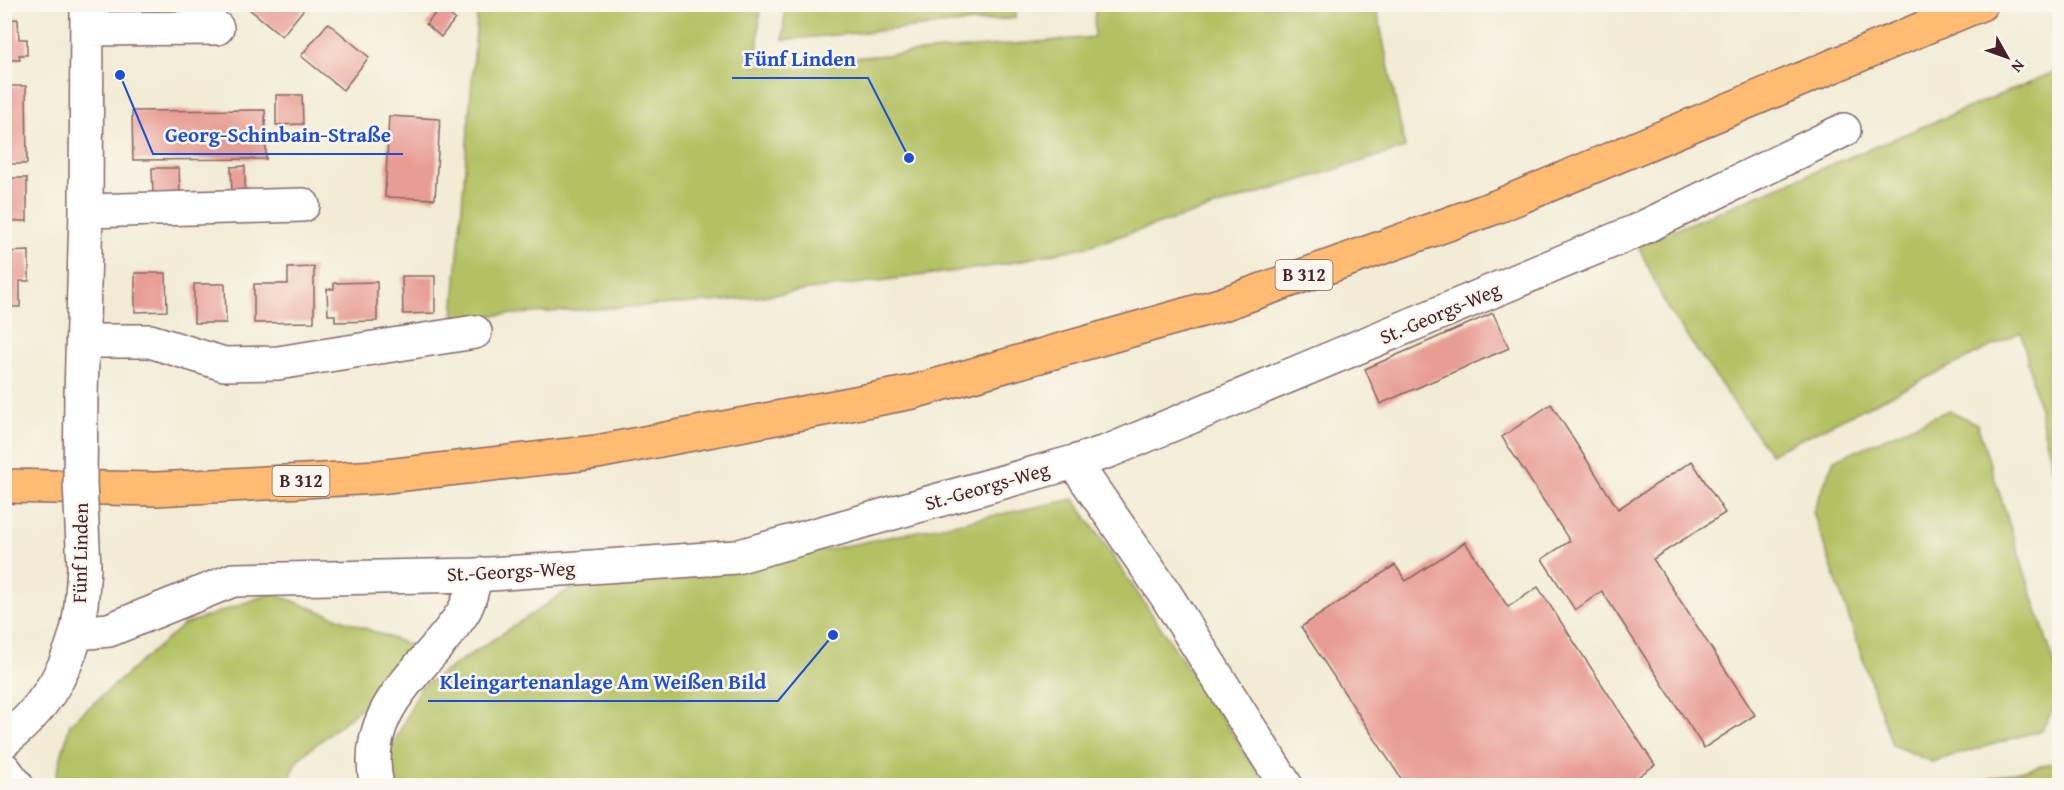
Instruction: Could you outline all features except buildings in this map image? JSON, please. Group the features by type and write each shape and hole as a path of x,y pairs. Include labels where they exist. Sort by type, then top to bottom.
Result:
{"main road":[{"name":"B 312","path":"4,486 156,489 378,477 597,452 913,392 1223,304 1496,207 1981,4"}],"street":[{"path":"87,17 217,28"},
{"name":"Fünf Linden","path":"4,741 39,709 56,685 77,633 84,568 80,482 86,211 87,17"},
{"name":"St.-Georgs-Weg","path":"77,633 109,630 233,580 476,575 736,557 1074,462 1109,451 1636,231 1844,130"},
{"path":"86,211 303,205"},
{"path":"84,341 150,341 224,364 278,363 475,332"},
{"path":"1074,462 1164,592 1286,786"},
{"path":"377,786 374,771 376,730 395,695 463,614 476,575"},
{"path":"4,769 18,786"}],"green space":[{"path":"785,4 1017,5 1015,18 783,40"},
{"path":"478,5 760,5 757,66 1094,37 1095,5 1376,5 1405,148 1088,246 995,266 724,301 453,318"},
{"path":"2059,70 2059,495 2021,332 1770,454 1667,308 1638,245"},
{"path":"1949,410 1977,424 2059,678 2059,698 2042,730 1932,762 1892,745 1813,512 1834,460"},
{"path":"1074,499 1267,785 390,786 386,759 421,687 579,583 738,568"},
{"path":"272,593 423,650 384,689 296,761 288,785 64,786 56,776 70,724 183,625"},
{"path":"2059,761 2059,785 1966,785"}],"place":[{"name":"Georg-Schinbain-Straße","path":"120,75"},
{"name":"Fünf Linden","path":"909,158"},
{"name":"Kleingartenanlage Am Weißen Bild","path":"833,635"}]}
